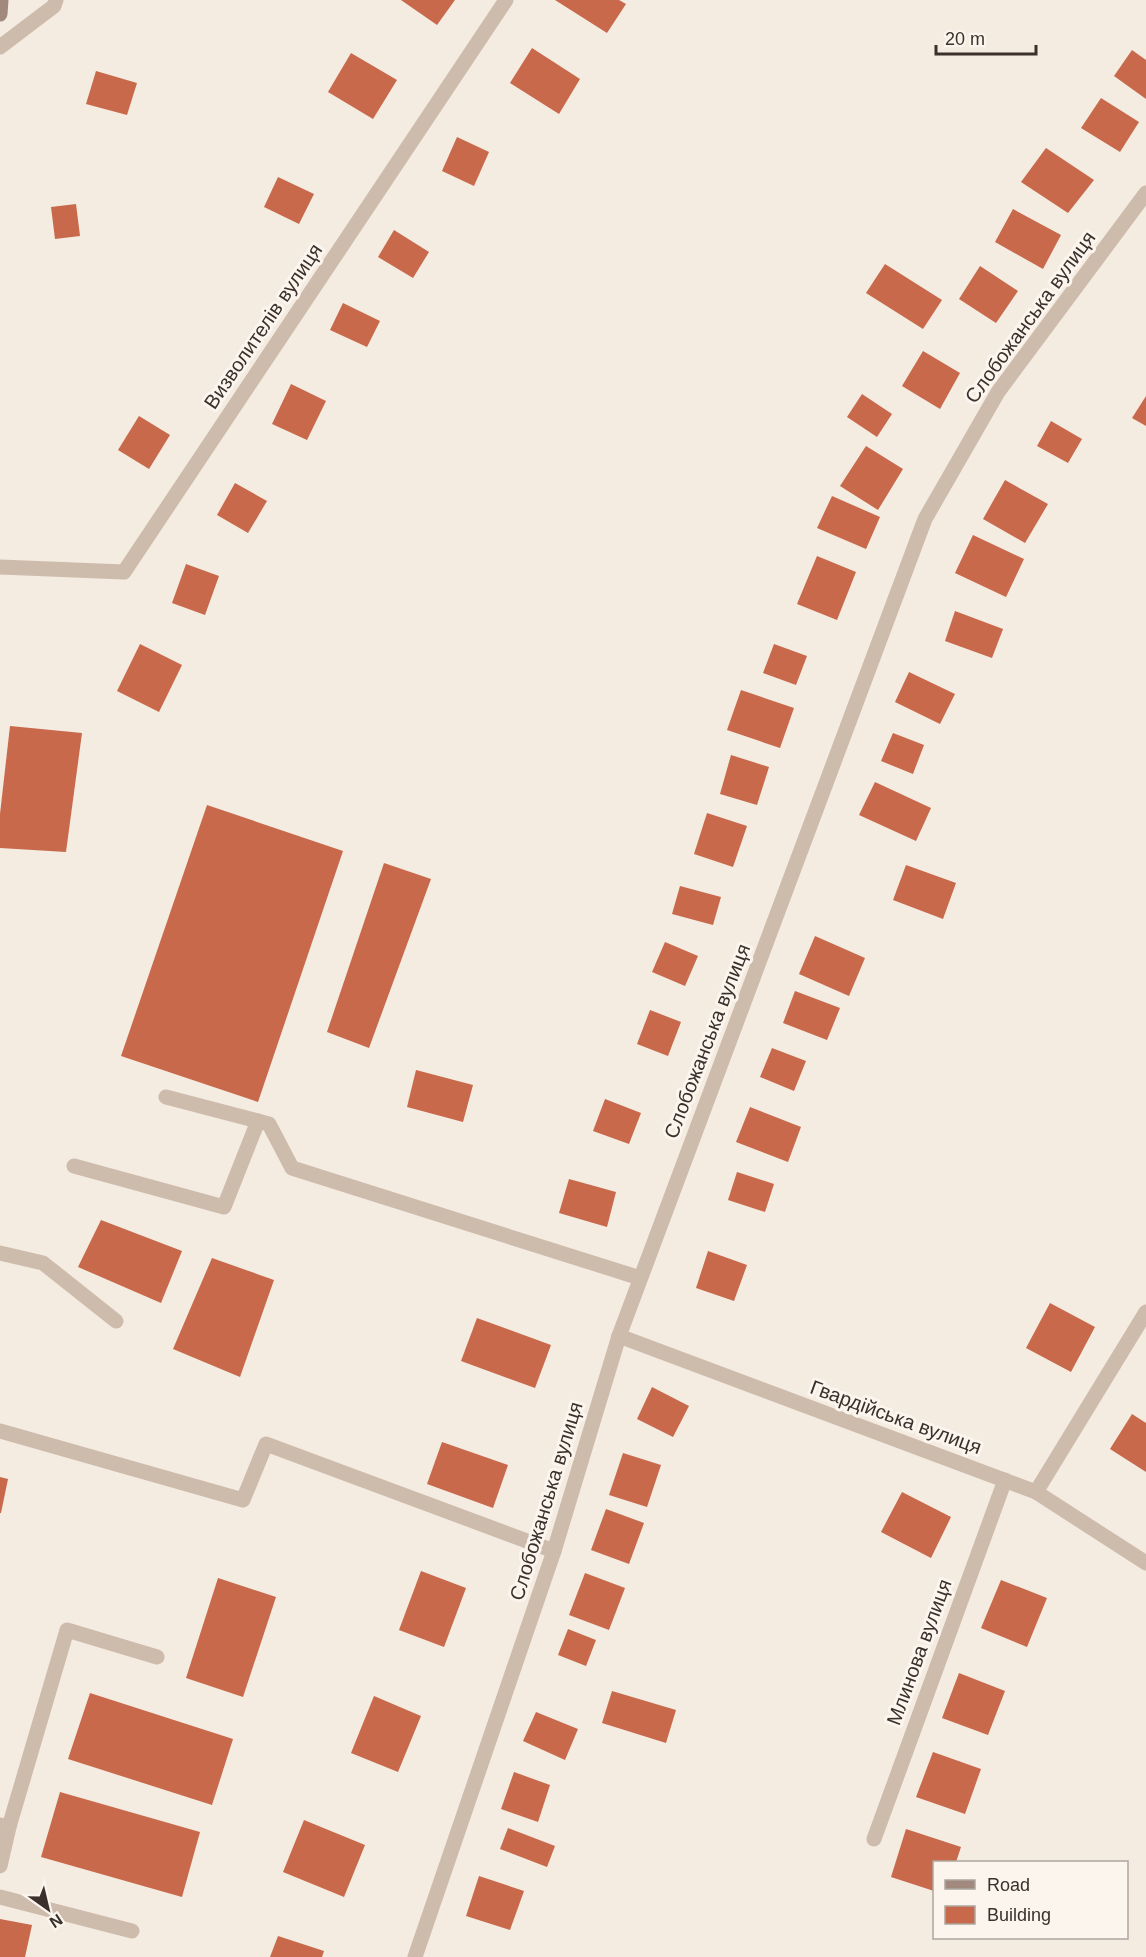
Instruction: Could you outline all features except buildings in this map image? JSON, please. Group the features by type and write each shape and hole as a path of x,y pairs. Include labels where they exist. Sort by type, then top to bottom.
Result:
{"street":[{"path":"0,14 2,0"},
{"path":"0,47 54,6 56,0"},
{"name":"Визволителів вулиця","path":"0,567 124,572 506,0"},
{"name":"Слобожанська вулиця","path":"415,1957 554,1551 619,1336 925,519 998,392 1146,193"},
{"path":"166,1097 269,1124 292,1168 640,1278"},
{"path":"74,1166 224,1207 258,1121"},
{"path":"0,1253 43,1263 116,1322"},
{"path":"1036,1492 1146,1312"},
{"name":"Гвардійська вулиця","path":"619,1336 1036,1492 1146,1563"},
{"path":"0,1431 243,1500 266,1444 554,1551"},
{"name":"Млинова вулиця","path":"874,1839 1005,1480"},
{"path":"0,1866 4,1826 67,1630 157,1657"},
{"path":"0,1897 132,1931"}]}
